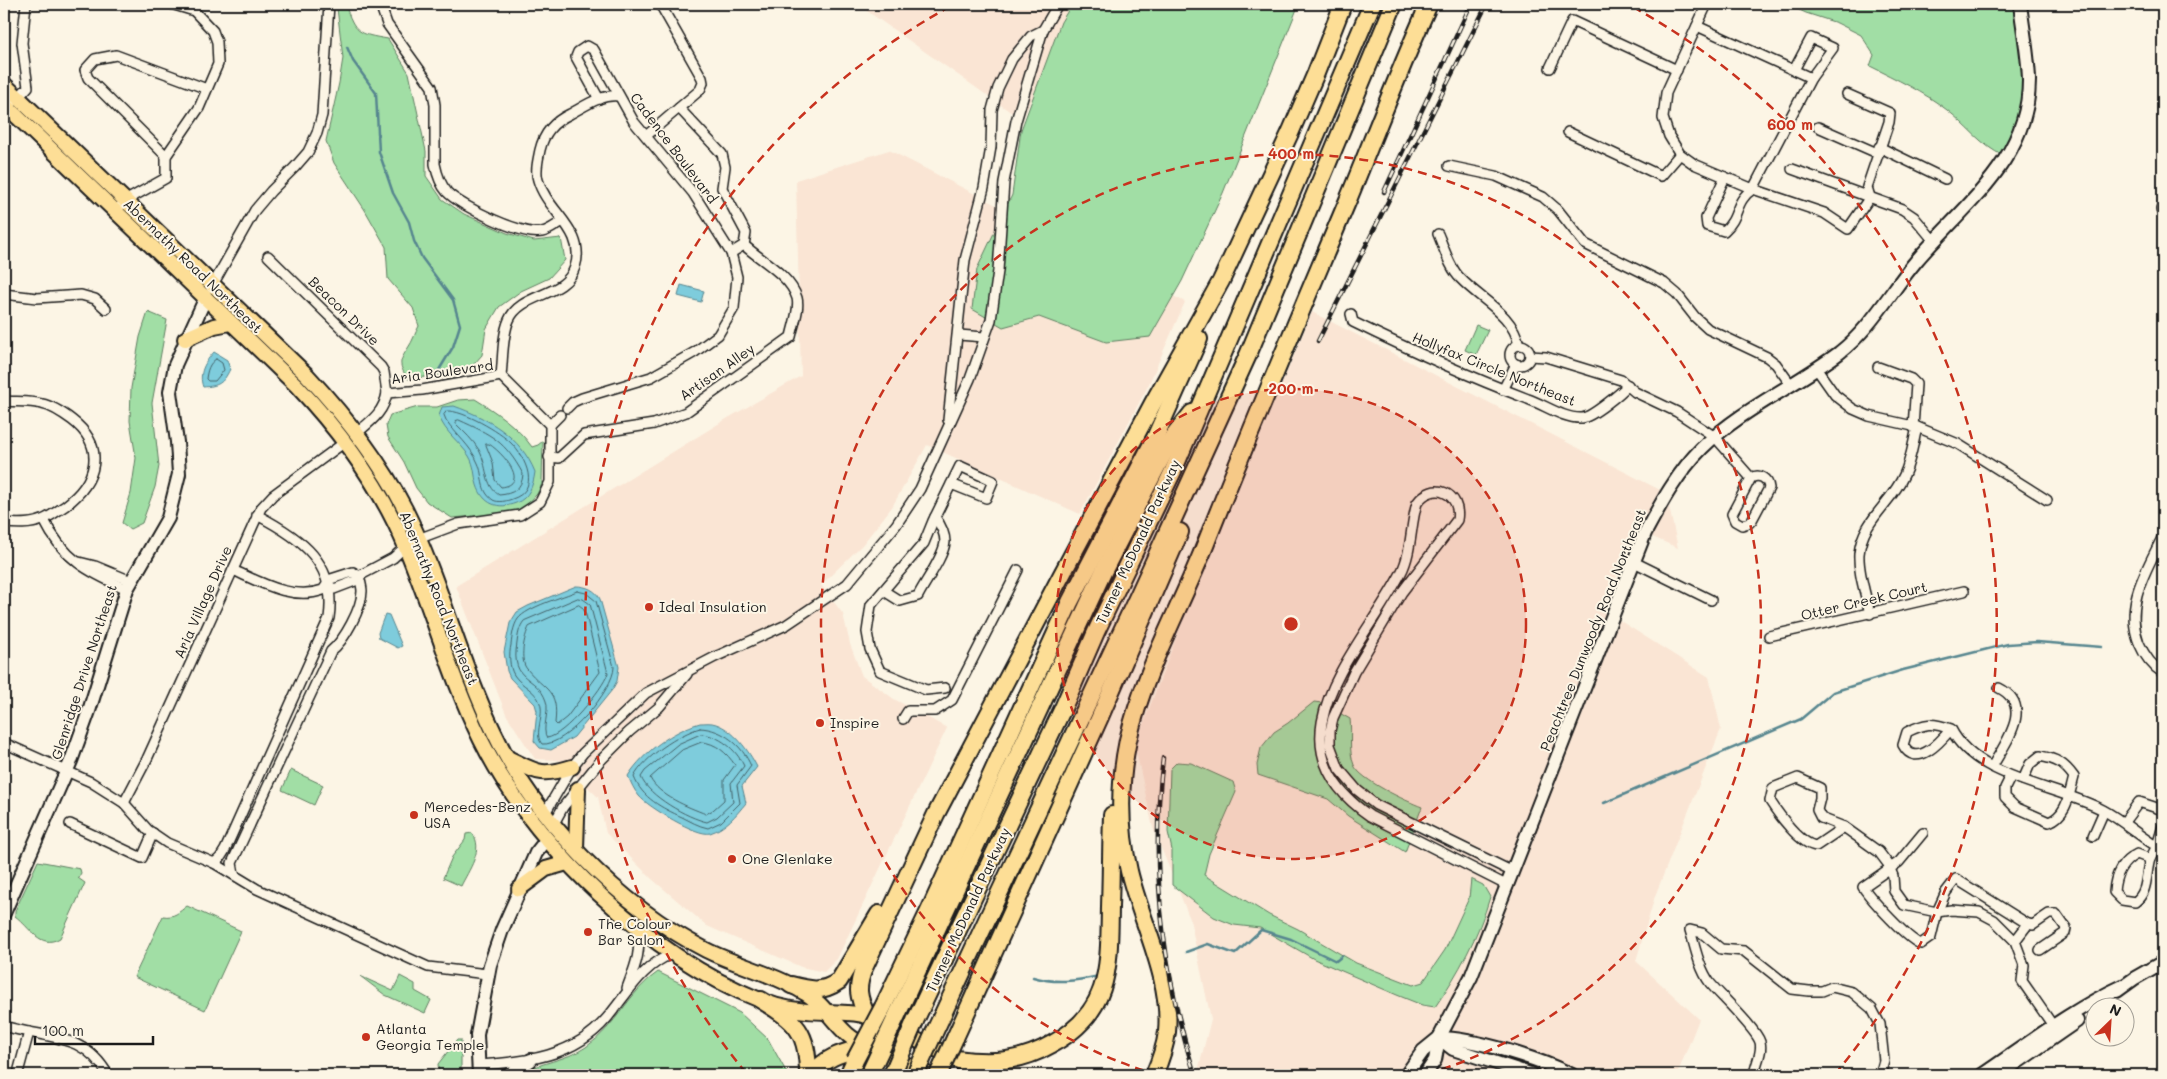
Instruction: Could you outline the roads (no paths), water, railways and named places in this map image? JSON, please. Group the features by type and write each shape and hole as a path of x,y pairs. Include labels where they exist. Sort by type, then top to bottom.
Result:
{"highway":[{"path":"791,985 818,991 832,985 844,975 936,814 1078,543 1221,281 1284,147 1316,74 1343,4"},
{"name":"Turner McDonald Parkway","path":"892,1075 915,1022 1063,708 1096,632 1173,471 1372,4"},
{"name":"Turner McDonald Parkway","path":"915,1075 1248,355 1394,4"},
{"path":"1154,1075 1167,1032 1166,1002 1149,931 1129,871 1121,813 1128,740 1140,698 1165,634 1204,547 1240,455 1429,4"},
{"path":"848,1075 934,901 1070,602 1154,440 1209,316 1221,281"},
{"path":"938,1075 1100,717 1183,524 1248,355"},
{"path":"869,1075 1105,568 1170,441 1207,393"},
{"path":"956,1059 981,1062 1033,1055 1062,1039 1081,1024 1101,992 1109,962 1112,798 1115,762 1121,735 1137,688 1165,634"},
{"path":"867,1016 859,997 858,984 936,814"},
{"path":"761,1000 781,1013 802,1034 808,1055 810,1075"},
{"path":"810,1075 821,1063 829,1058 867,1046"}],"main road":[{"name":"Abernathy Road Northeast","path":"4,84 307,375 357,433 387,478 418,539 468,672 494,732 508,758 545,813 576,848 630,899 686,939 708,951 806,993 829,1012 848,1035 867,1046 930,1075"},
{"name":"Abernathy Road Northeast","path":"6,107 206,297 322,412 345,442 375,485 406,546 455,678 480,738 507,785 543,834 567,863 601,897 705,974 761,1000 789,1009 853,1012 867,1016 956,1059 981,1075"},
{"path":"185,339 214,326 230,322"},
{"path":"508,758 536,772 551,774 572,767"},
{"path":"576,848 578,789"},
{"path":"519,889 546,869 567,863"}],"street":[{"path":"6,107 19,98 28,87 22,43 26,4"},
{"path":"115,212 125,201 166,178 166,156 199,108 218,64 217,42 214,31 194,11 171,4"},
{"name":"Glenridge Drive Northeast","path":"4,913 68,771 129,585 168,518 179,474 178,442 170,392 174,365 213,283 255,210 308,152 317,133 322,115 329,4"},
{"path":"380,4 387,24 432,87 435,105 434,164 436,172 446,190 465,204 503,224 526,232 542,232 563,221"},
{"path":"646,136 700,90 703,83 702,78 660,4"},
{"path":"674,952 658,959 601,1024 584,1039 558,1053 479,1070 477,1035 488,970 494,949 543,834 545,813 572,767 583,753 646,693 715,657 786,626 847,584 896,525 920,489 970,379 991,320 998,271 1004,182 1016,120 1043,30 1058,4"},
{"path":"1707,4 1666,93 1663,118 1669,136 1680,154 1694,164 1754,189 1824,213 1848,229 1870,197"},
{"name":"Peachtree Dunwoody Road Northeast","path":"1426,1075 1435,1060 1439,1038 1471,976 1508,886 1645,533 1661,502 1701,449 1715,437 1838,353 1865,328 1915,262 1972,202 2000,167 2009,154 2022,127 2027,105 2029,80 2020,4"},
{"path":"1550,68 1572,21 1677,70"},
{"path":"1697,26 1811,78"},
{"path":"947,430 959,334 965,260 984,188 991,147 992,110 998,88 1012,58 1032,36 1043,30"},
{"path":"1725,177 1706,218 1707,226 1724,231 1730,226 1744,195 1754,189 1811,78 1832,48 1812,38 1794,70"},
{"name":"Cadence Boulevard","path":"567,408 573,402 582,398 651,377 695,352 718,335 734,308 736,277 731,253 693,193 634,122 594,50 587,46 578,52 576,57 599,99"},
{"path":"166,156 88,78 85,70 95,59 116,55 207,89"},
{"path":"1846,94 1890,113 1889,122 1867,187 1870,197"},
{"path":"501,376 506,332 512,315 526,303 561,286 569,280 574,270 578,251 576,239 541,188 537,178 537,167 542,142 548,130 560,119 599,99 610,95 618,96"},
{"path":"679,108 722,154 725,167 722,188 746,233 744,245 731,253"},
{"path":"1818,127 1945,179"},
{"path":"1568,132 1662,176 1680,154"},
{"path":"1449,166 1496,176 1543,197 1558,210 1585,244 1664,284 1677,294 1695,317 1708,328 1767,357 1776,364 1791,384"},
{"path":"1792,170 1902,209 1914,217 1934,241"},
{"path":"1438,234 1459,278 1508,320 1516,331 1519,345"},
{"name":"Artisan Alley","path":"549,457 559,458 584,435 654,424 686,412 791,337 798,306 797,297 787,280 744,245"},
{"name":"Beacon Drive","path":"268,256 381,367 384,372 387,393"},
{"path":"4,294 37,298 81,295 95,299 106,309"},
{"name":"Hollyfax Circle Northeast","path":"1351,314 1353,322 1419,354 1503,390 1571,416 1584,418 1618,396 1628,385"},
{"path":"959,334 984,337"},
{"path":"1519,345 1528,348 1530,356 1526,363 1516,364 1511,359 1510,353 1513,348 1519,345"},
{"path":"1530,356 1546,357 1621,380 1635,392 1677,412 1715,437 1751,478"},
{"path":"1503,390 1516,364"},
{"path":"1870,614 1860,566 1861,541 1871,520 1904,476 1910,458 1915,427 1916,384 1911,379 1878,367"},
{"path":"1816,368 1835,395 1853,409 1869,416 1915,427 1958,444 2047,500"},
{"name":"Aria Boulevard","path":"357,433 379,413 387,393 422,390 501,376 550,425"},
{"path":"4,401 42,404 64,414 81,427 94,450 93,471 85,487 68,503 44,520 26,523 4,523"},
{"path":"327,584 334,588 354,581 359,576 392,558 418,539 458,524 520,515 540,502 550,482 550,425 560,415"},
{"name":"Aria Village Drive","path":"124,803 147,760 258,515 273,495 345,442"},
{"path":"945,688 926,690 880,671 870,649 867,632 871,605 924,543 935,517 951,484 960,466 993,481 986,498 951,484"},
{"path":"1763,477 1769,488 1752,520 1746,525 1742,525 1734,521 1732,514 1751,478 1763,477"},
{"path":"1508,886 1370,816 1358,808 1330,775 1320,746 1319,731 1327,701 1344,667 1400,574 1407,555 1417,503 1428,492 1437,491 1452,497 1459,511 1457,520 1402,592 1354,672 1333,718 1330,744 1339,769 1348,781 1376,805 1513,872"},
{"path":"214,863 220,858 224,850 329,618 331,604 320,563 310,549 300,540 258,515"},
{"path":"884,591 900,601 918,596 945,542 942,527 935,517"},
{"path":"44,520 60,548 79,562 129,585"},
{"path":"2163,536 2140,584 2135,598 2133,616 2135,632 2141,649 2150,662 2163,673"},
{"path":"1634,562 1711,600"},
{"path":"233,570 279,590 315,593 323,590 327,584"},
{"path":"903,719 908,711 935,711 952,700 1018,570"},
{"path":"234,874 232,863 327,660 332,651 340,644 352,622 362,592 359,576"},
{"name":"Otter Creek Court","path":"1769,636 1964,592"},
{"path":"543,834 554,824 562,807 600,761 629,732 659,707 690,670"},
{"path":"1992,767 2013,726 2017,714 2015,702 2008,692 1999,688"},
{"path":"1951,729 1932,750 1924,754 1915,755 1906,751 1903,745 1907,732 1924,724 1939,724 1951,729 1957,741 1981,761 2007,774 2069,795 2104,811 2124,822 2160,848"},
{"path":"4,743 91,782 124,803 153,834 167,843 214,863 257,889 422,965 448,971 488,970"},
{"path":"2007,774 2009,780 2005,788 2004,797 2015,807 2048,822 2059,818 2066,806 2074,777 2066,765 2056,759 2040,756 2030,764 2023,780"},
{"path":"1844,827 1816,846 1809,846 1770,802 1773,788 1798,778 1820,788 1817,810 1821,818 1844,827 1879,852 1890,870 1894,891 1904,905 1937,912 1951,910 1979,912 1994,920 2015,941 2024,964 2022,981 2056,1030"},
{"path":"2124,822 2140,802 2163,810"},
{"path":"2093,836 2104,811"},
{"path":"70,824 142,858 153,834"},
{"path":"2150,859 2137,854 2126,859 2115,878 2114,892 2122,900 2135,902 2142,896 2147,886 2146,874 2150,859 2160,848 2163,826"},
{"path":"1923,833 1899,862 1863,887 1872,900 1914,942 1921,944 1931,937 1937,912 1946,892 1956,878 2028,924 2033,925 2049,914 2056,914 2066,928 2065,933 2040,950"},
{"path":"2015,941 2028,924"},
{"path":"625,996 638,958 640,945 638,926"},
{"path":"1754,1075 1760,1051 1760,1041 1710,983 1701,968 1690,930 1702,933 1721,949 1744,950 1792,988 1808,992 1822,991 1832,986 1852,992 1872,1010 1880,1024 1884,1061 1880,1075"},
{"path":"2000,1075 2105,994 2123,986 2163,962"},
{"path":"2110,996 2123,986"},
{"path":"1982,1075 2084,1015"},
{"path":"4,1026 69,1040 85,1048 99,1060 108,1075"},
{"path":"19,1069 29,1032"},
{"path":"1439,1038 1453,1049 1533,1075"},
{"path":"1439,1038 1456,1038 1474,1043 1546,1064 1572,1075"},
{"name":"Peachtree Dunwoody Road Northeast","path":"1406,1075 1423,1051 1439,1038"},
{"path":"509,1075 531,1060"}],"water":[{"path":"681,285 704,291 701,302 678,296"},
{"path":"214,352 227,360 230,369 220,383 203,387 201,377 203,368"},
{"path":"454,406 479,416 502,430 529,460 535,472 533,482 530,491 520,501 503,506 492,504 483,497 477,485 469,456 445,427 439,416 442,407"},
{"path":"576,586 590,589 600,599 619,667 617,681 612,690 574,737 551,750 540,748 534,741 537,711 535,704 510,678 507,671 504,652 510,623 517,612"},
{"path":"385,614 389,615 402,646 398,648 379,638 378,633"},
{"path":"700,723 714,723 729,731 750,754 757,767 742,786 746,803 726,824 710,833 704,833 685,826 652,807 639,796 628,776 642,758 660,743 680,731"}],"waterway":[{"path":"347,47 353,61 376,93 379,152 393,193 409,222 414,241 422,258 453,300 460,325 453,347 439,370"},
{"path":"1604,803 1801,719 1833,692 1903,670 2008,644 2037,642 2102,647"},
{"path":"1186,952 1208,944 1235,954 1261,930 1291,939 1336,961 1342,956"},
{"path":"1033,977 1050,981 1066,981 1099,976"}],"railway":[{"path":"1384,192 1471,4"},
{"path":"1318,341 1487,4"},
{"path":"1163,758 1158,838 1162,918 1174,997 1195,1075"}],"place":[{"name":"Ideal Insulation","path":"649,607"},
{"name":"Inspire","path":"820,723"},
{"name":"Mercedes-Benz USA","path":"414,815"},
{"name":"One Glenlake","path":"732,859"},
{"name":"The Colour Bar Salon","path":"588,932"},
{"name":"Atlanta Georgia Temple","path":"366,1037"}]}
